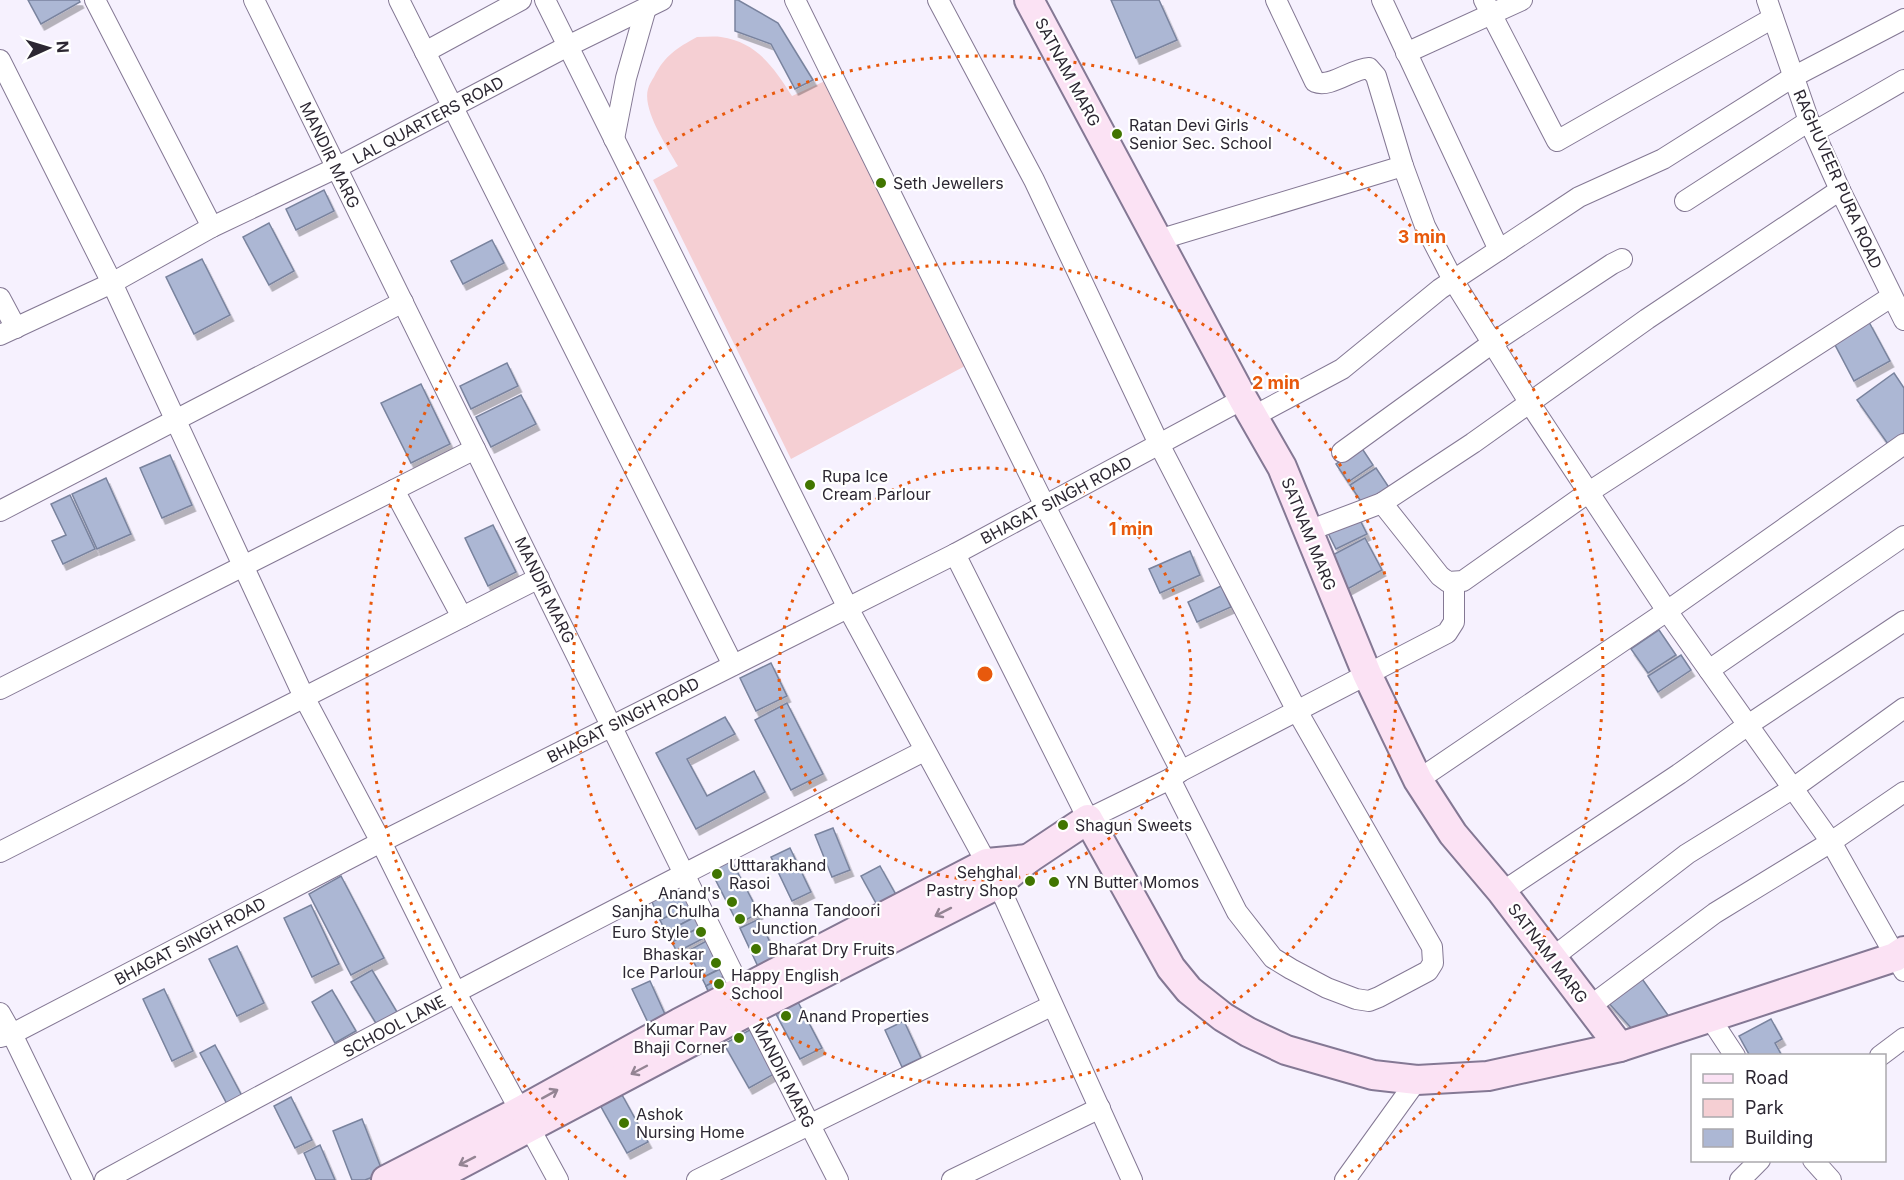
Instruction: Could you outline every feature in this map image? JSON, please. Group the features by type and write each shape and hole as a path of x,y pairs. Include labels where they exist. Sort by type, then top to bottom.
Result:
{"street":[{"path":"95,0 212,227"},
{"name":"MANDIR MARG","path":"254,0 838,1180"},
{"path":"399,0 733,665"},
{"path":"425,52 521,0"},
{"path":"545,0 848,608 992,874 1132,1180"},
{"path":"795,0 1045,506 1175,775 1237,912 1273,958 1291,969 1327,988 1356,999 1369,1001 1380,997 1428,971 1433,963 1432,947 1297,711 1159,444 1034,180 938,0"},
{"name":"SATNAM MARG","path":"1029,0 1282,467 1367,674 1418,780 1453,834 1502,892 1620,1047"},
{"path":"955,554 1088,819 1171,968 1189,990 1214,1010 1248,1032 1286,1050 1373,1075 1417,1080 1488,1076 1620,1047 1901,960 1831,842 1667,611 1491,344 1453,280 1425,226 1403,166 1376,76 1369,68 1359,69 1327,83 1315,82 1276,0"},
{"path":"1382,0 1499,250"},
{"path":"1406,53 1487,7 1522,0"},
{"path":"614,139 626,78 654,4"},
{"name":"LAL QUARTERS ROAD","path":"8,332 112,283 212,227 336,168 568,46 654,4"},
{"path":"1487,7 1557,141 1770,9"},
{"name":"RAGHUVEER PURA ROAD","path":"1770,9 1812,127 1891,297 1904,320"},
{"name":"BHAGAT SINGH ROAD","path":"6,1035 381,842 955,554 1159,444 1342,369 1453,280 1579,197 1663,159 1793,76 1904,19"},
{"path":"0,60 112,283 304,697 381,842 456,993 558,1180"},
{"path":"1685,201 1812,127 1904,80"},
{"path":"1158,240 1403,166"},
{"path":"1308,531 1382,502 1473,443 1647,319 1840,190"},
{"path":"1342,452 1491,344 1594,275 1622,259"},
{"path":"1382,502 1440,576 1448,582 1463,581 1589,492 1891,297"},
{"path":"0,298 8,332"},
{"path":"0,511 403,302"},
{"path":"0,689 475,449"},
{"path":"1418,780 1903,449"},
{"path":"394,490 462,617"},
{"path":"1709,670 1904,536"},
{"path":"0,852 539,578"},
{"path":"429,1180 525,1119 747,1000 992,874 1028,859 1088,819 1447,633 1454,622 1454,583"},
{"path":"1502,892 1904,621"},
{"path":"1552,958 1687,854 1792,789 1904,708"},
{"name":"SCHOOL LANE","path":"105,1180 685,873 924,751"},
{"path":"1589,1007 1715,913 1831,842 1904,792"},
{"path":"697,1180 1051,1006"},
{"path":"0,1013 6,1035 83,1180"},
{"path":"1710,1018 1734,1054"},
{"path":"1883,1054 1904,1038"},
{"path":"1346,1180 1417,1080"},
{"path":"952,1180 1100,1108"},
{"path":"387,1180 525,1119"},
{"path":"1740,1180 1759,1162"},
{"path":"1814,1162 1831,1180"}],"green space":[{"path":"697,37 721,37 745,44 755,50 771,66 792,96 825,81 965,366 791,459 653,180 678,166 652,118 647,98 648,87 667,58"}],"building":[{"path":"28,0 79,0 80,2 41,24"},
{"path":"735,0 778,23 813,80 795,89 771,44 735,31"},
{"path":"1111,0 1159,0 1177,40 1136,58"},
{"path":"324,190 334,211 296,230 286,209"},
{"path":"269,223 294,271 269,285 243,237"},
{"path":"492,240 504,263 463,284 451,261"},
{"path":"202,259 230,315 194,334 166,277"},
{"path":"1869,322 1890,361 1854,381 1833,341"},
{"path":"507,363 518,386 471,409 460,386"},
{"path":"1894,373 1904,388 1904,433 1888,444 1857,400"},
{"path":"421,384 450,444 411,463 381,403"},
{"path":"521,395 536,424 491,447 476,417"},
{"path":"1361,447 1373,465 1348,482 1336,464"},
{"path":"170,455 192,505 162,518 140,468"},
{"path":"1376,468 1390,489 1364,506 1350,485"},
{"path":"106,478 131,534 97,549 72,494"},
{"path":"70,495 95,549 63,564 52,541 66,535 51,504"},
{"path":"1358,516 1367,534 1336,549 1327,531"},
{"path":"493,525 516,572 488,586 465,538"},
{"path":"1365,538 1382,570 1342,592 1325,559"},
{"path":"1190,551 1200,575 1160,593 1149,569"},
{"path":"1221,586 1231,607 1197,622 1188,602"},
{"path":"1659,630 1676,655 1648,673 1631,649"},
{"path":"1681,655 1691,670 1658,692 1648,676"},
{"path":"771,663 787,696 756,711 740,678"},
{"path":"787,703 823,774 791,790 755,720"},
{"path":"725,717 735,734 687,759 707,796 754,771 765,792 696,829 656,753"},
{"path":"833,828 850,870 832,877 815,835"},
{"path":"790,848 811,892 792,901 771,857"},
{"path":"730,858 759,913 738,924 710,869"},
{"path":"880,866 900,902 881,912 861,876"},
{"path":"341,876 384,958 351,975 309,894"},
{"path":"680,880 692,905 660,920 649,895"},
{"path":"311,905 339,964 312,977 284,918"},
{"path":"692,905 697,916 666,932 660,920"},
{"path":"697,916 702,926 672,942 666,932"},
{"path":"759,919 780,963 761,973 740,928"},
{"path":"702,926 708,936 677,952 672,942"},
{"path":"710,939 723,967 702,978 688,951"},
{"path":"237,946 264,1003 237,1016 209,959"},
{"path":"726,966 730,974 706,986 702,978"},
{"path":"372,970 397,1012 377,1025 351,982"},
{"name":"Happy English School","path":"728,974 732,983 710,995 706,986"},
{"name":"Happy English School","path":"728,974 732,983 710,995 706,986"},
{"path":"1640,976 1670,1018 1633,1030 1606,1000"},
{"path":"650,981 668,1021 651,1029 632,989"},
{"path":"164,989 193,1051 172,1061 143,999"},
{"path":"332,990 356,1031 335,1043 312,1002"},
{"path":"798,1002 822,1048 800,1059 776,1014"},
{"path":"1771,1019 1782,1039 1775,1043 1781,1054 1749,1054 1739,1036"},
{"path":"904,1021 921,1058 902,1067 885,1030"},
{"path":"757,1026 781,1070 749,1088 724,1044"},
{"path":"215,1045 242,1096 227,1104 200,1053"},
{"name":"Ashok Nursing Home","path":"621,1093 648,1142 627,1153 600,1105"},
{"path":"291,1097 312,1140 295,1148 274,1106"},
{"path":"362,1119 383,1173 365,1180 352,1180 333,1131"},
{"path":"320,1145 335,1180 316,1180 304,1153"}],"place":[{"name":"Ratan Devi Girls Senior Sec. School","path":"1117,134"},
{"name":"Seth Jewellers","path":"881,183"},
{"name":"Rupa Ice Cream Parlour","path":"810,485"},
{"name":"Shagun Sweets","path":"1063,825"},
{"name":"Utttarakhand Rasoi","path":"717,874"},
{"name":"Sehghal Pastry Shop","path":"1030,881"},
{"name":"YN Butter Momos","path":"1054,882"},
{"name":"Anand's Sanjha Chulha","path":"732,902"},
{"name":"Khanna Tandoori Junction","path":"740,919"},
{"name":"Euro Style","path":"701,932"},
{"name":"Bharat Dry Fruits","path":"756,949"},
{"name":"Bhaskar Ice Parlour","path":"716,963"},
{"name":"Happy English School","path":"719,984"},
{"name":"Anand Properties","path":"786,1016"},
{"name":"Kumar Pav Bhaji Corner","path":"739,1038"},
{"name":"Ashok Nursing Home","path":"624,1123"}]}
